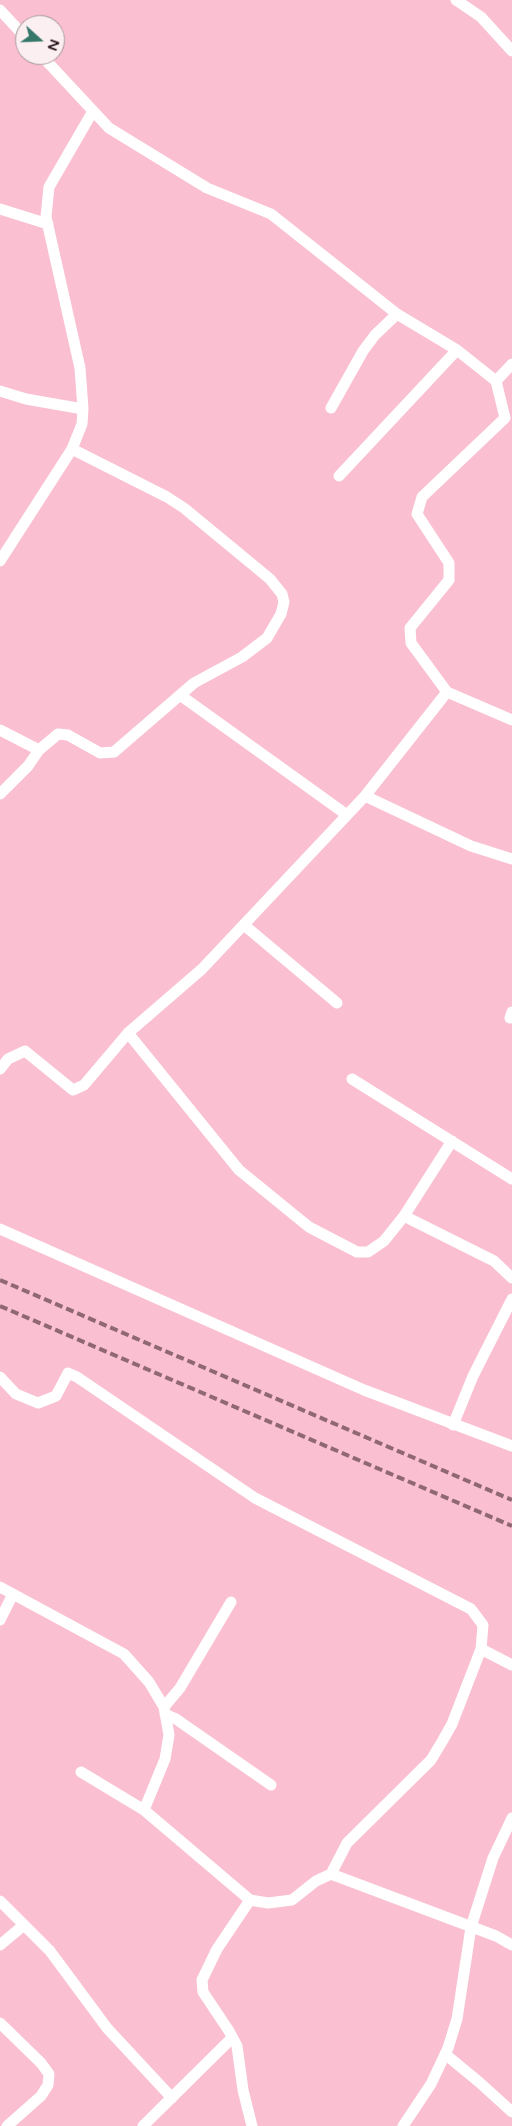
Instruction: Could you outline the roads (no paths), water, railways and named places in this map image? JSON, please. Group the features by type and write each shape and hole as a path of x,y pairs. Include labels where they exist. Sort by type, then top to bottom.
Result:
{"street":[{"path":"456,0 481,17 512,51"},
{"path":"0,10 15,26"},
{"path":"51,65 109,128 207,188 271,214 397,314 457,350 496,381 509,421 422,497 417,514 449,563 449,580 410,628 411,643 447,692 512,720"},
{"path":"0,561 72,449 82,424 83,409 80,368 46,217 49,187 93,111"},
{"path":"0,209 48,224"},
{"path":"331,408 363,351 375,335 397,314"},
{"path":"338,476 457,350"},
{"path":"496,381 512,364"},
{"path":"0,392 83,409"},
{"path":"0,794 28,766 39,750 58,734 68,736 100,753 114,752 194,682 242,657 267,638 281,614 284,602 282,594 270,579 184,508 167,497 72,449"},
{"path":"0,1068 8,1059 25,1051 73,1090 84,1085 128,1034 202,969 365,796 447,692"},
{"path":"180,695 347,815"},
{"path":"0,730 39,750"},
{"path":"365,796 470,846 512,859"},
{"path":"244,925 337,1003"},
{"path":"128,1034 239,1170 309,1226 357,1252 368,1252 384,1241 404,1216 452,1141"},
{"path":"352,1078 512,1179"},
{"path":"404,1216 494,1261 512,1278"},
{"path":"0,1228 364,1390 512,1446"},
{"path":"453,1425 473,1376 512,1298"},
{"path":"0,1377 16,1394 38,1403 56,1396 68,1373 77,1377 255,1498 471,1609 483,1624 480,1649 452,1724 431,1760 347,1843 331,1874 316,1881 292,1900 268,1903 250,1900 144,1810 80,1772"},
{"path":"0,1587 124,1654 149,1682 165,1710 169,1735 165,1759 144,1810"},
{"path":"0,1620 13,1594"},
{"path":"165,1710 180,1688 230,1602"},
{"path":"480,1649 512,1665"},
{"path":"165,1710 272,1785"},
{"path":"403,2126 431,2084 445,2054 457,2019 471,1927 493,1858 512,1818"},
{"path":"331,1874 512,1944"},
{"path":"250,1900 217,1949 202,1980 204,1992 237,2046 243,2090 253,2125"},
{"path":"0,1901 50,1951 107,2028 172,2098"},
{"path":"0,1945 24,1925"},
{"path":"0,2023 41,2063 49,2074 48,2085 41,2096 7,2126"},
{"path":"143,2126 232,2038"},
{"path":"445,2054 512,2112"}],"railway":[{"path":"0,1280 512,1500"},
{"path":"0,1306 512,1526"}]}
